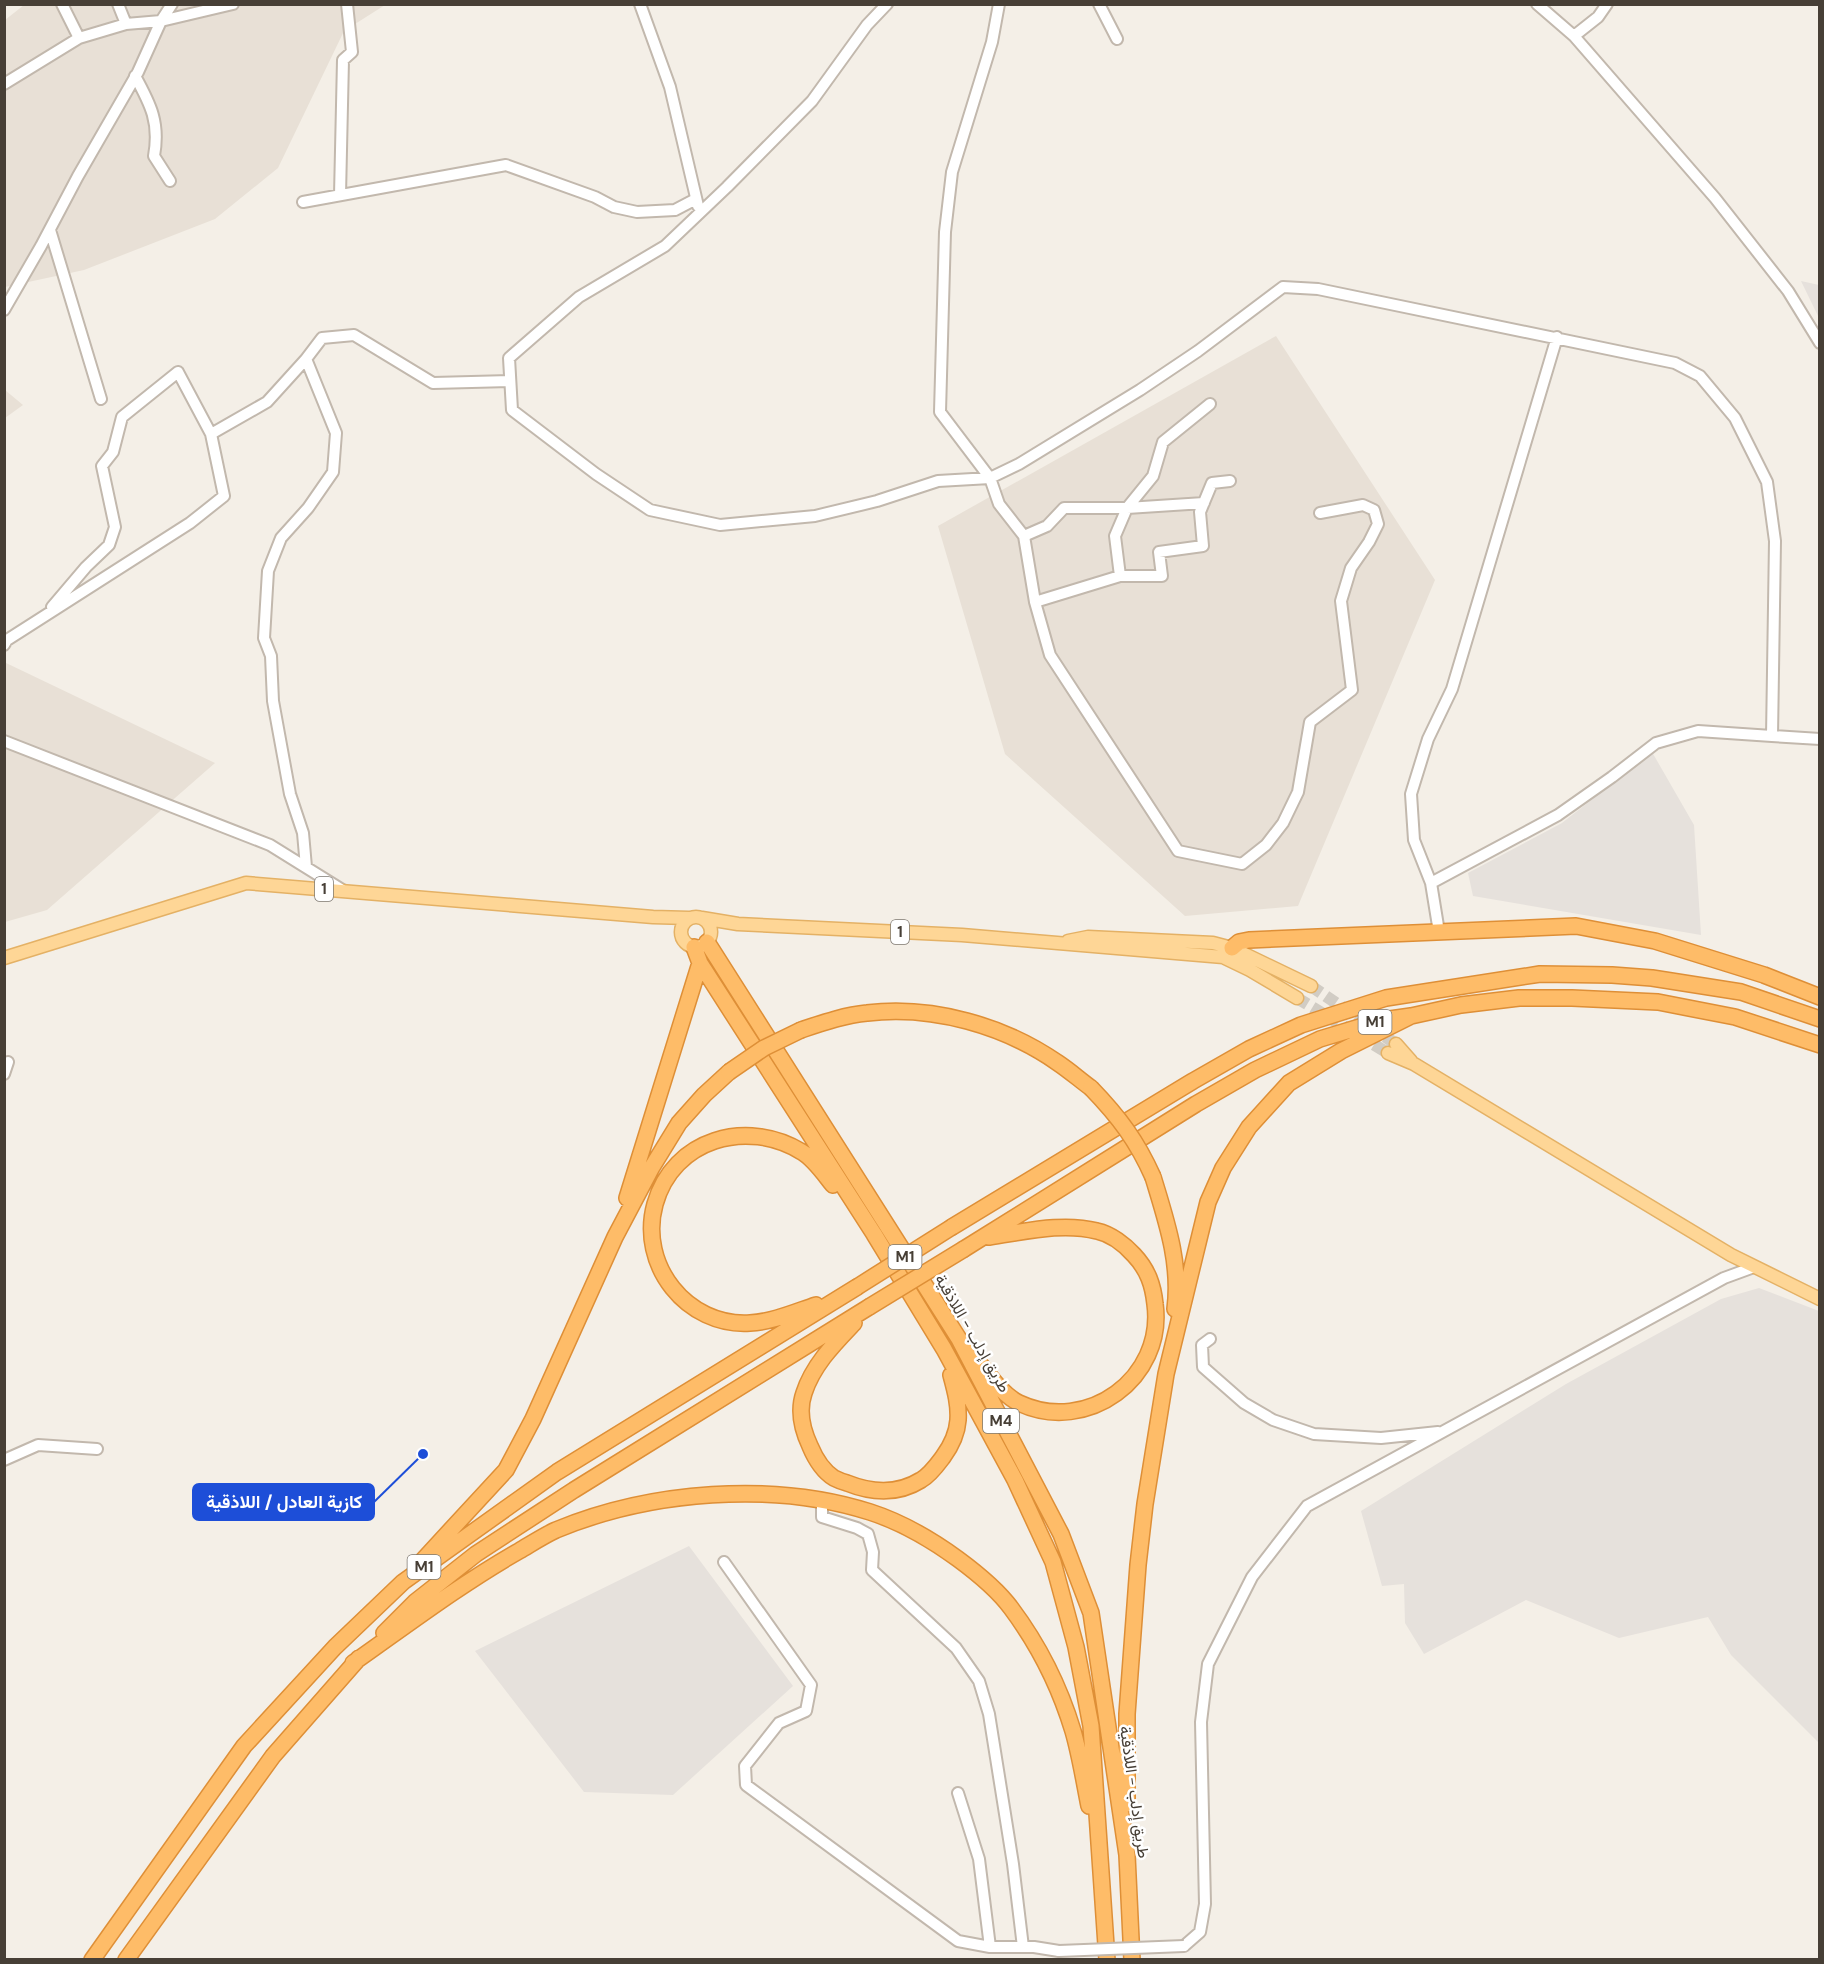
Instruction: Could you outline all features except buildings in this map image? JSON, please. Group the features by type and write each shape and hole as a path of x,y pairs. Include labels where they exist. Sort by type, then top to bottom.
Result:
{"highway":[{"path":"1227,953 1239,942 1249,940 1576,926 1655,941 1764,975 1820,997"},
{"name":"طريق إدلب - اللاذقية","path":"704,942 700,963 874,1234 944,1349 1015,1480 1053,1562 1076,1647 1090,1726 1107,1959"},
{"name":"طريق إدلب - اللاذقية","path":"704,942 959,1339 1061,1534 1090,1613 1127,1855 1132,1959"},
{"path":"615,1237 700,963"},
{"name":"M1","path":"92,1959 244,1746 335,1647 403,1582 557,1472 952,1227 1250,1049 1301,1025 1386,998 1540,974 1652,978 1741,992 1820,1019"},
{"name":"M1","path":"126,1959 273,1756 353,1664 415,1602 476,1554 574,1490 1196,1104 1256,1070 1320,1039 1383,1020 1461,1005 1520,998 1658,1002 1735,1017 1820,1045"},
{"path":"403,1582 506,1470 533,1419 615,1237 679,1122 704,1095 729,1072 764,1048 801,1030 829,1021 867,1013 912,1012 950,1017 989,1027 1057,1062 1091,1088 1116,1113 1143,1154 1153,1177 1170,1233 1176,1269 1176,1302 1138,1565 1126,1714 1127,1855"},
{"path":"1166,1374 1208,1202 1223,1168 1249,1127 1289,1083 1341,1050 1411,1016"},
{"path":"857,1287 828,1301 783,1316 750,1323 718,1321 691,1307 669,1286 657,1260 651,1233 655,1204 666,1179 685,1157 712,1141 744,1134 776,1138 804,1153 874,1234"},
{"path":"959,1339 1004,1391 1018,1403 1041,1410 1066,1412 1089,1408 1113,1397 1129,1383 1146,1361 1154,1339 1156,1314 1153,1286 1142,1264 1125,1245 1099,1231 1072,1227 1039,1229 980,1239"},
{"path":"869,1307 813,1370 803,1394 801,1419 806,1437 817,1461 834,1478 861,1488 881,1492 904,1488 922,1480 935,1468 952,1444 958,1421 957,1395 944,1349"},
{"path":"353,1664 488,1568 555,1531 610,1512 654,1502 702,1495 748,1493 822,1501 871,1512 908,1528 944,1549 978,1574 1010,1606 1053,1678 1073,1731 1101,1862"}],"main road":[{"name":"1","path":"4,958 246,883 653,917 689,918"},
{"name":"1","path":"653,917 681,936"},
{"path":"689,918 702,918 710,925 704,942 686,944 681,936 681,928 689,918"},
{"name":"1","path":"702,918 738,924 962,935 1061,943 1088,937 1213,943 1227,953"},
{"name":"1","path":"704,942 738,924"},
{"path":"1227,953 1311,986"},
{"path":"1227,953 1250,970 1297,998"},
{"path":"1392,1049 1720,1249 1820,1299"}],"street":[{"path":"62,4 79,38"},
{"path":"118,4 126,24"},
{"path":"4,310 135,76 161,21 172,4"},
{"path":"4,84 79,38 126,24 161,21 233,4"},
{"path":"340,195 343,60 352,52 347,4"},
{"path":"640,4 670,87 699,213"},
{"path":"887,4 867,25 812,101 665,246 579,297 509,358 512,410 596,474 650,510 720,525 815,516 877,501 938,481 990,478 1019,464 1140,390 1198,351 1283,287 1318,289 1675,363 1700,376 1735,418 1767,482 1775,541 1772,735"},
{"path":"999,4 992,42 952,172 945,232 940,412 990,478 999,504 1024,536 1035,602 1050,655 1178,851 1242,864 1266,845 1283,824 1298,792 1310,722 1352,690 1341,601 1351,568 1378,524 1374,510 1363,505 1320,513"},
{"path":"1099,4 1117,39"},
{"path":"1537,4 1574,36 1715,198 1788,291 1820,343"},
{"path":"1574,36 1598,17 1607,4"},
{"path":"135,76 151,106 157,140 154,156 170,181"},
{"path":"303,202 506,165 595,197 614,207 637,212 675,210 696,199"},
{"path":"50,230 101,399"},
{"path":"211,434 267,402 322,338 354,335 433,383 510,381"},
{"path":"1439,932 1431,883 1414,840 1411,794 1428,739 1452,689 1557,337"},
{"path":"306,359 336,433 333,472 308,508 281,538 268,571 264,638 271,656 273,701 290,794 303,833 306,867"},
{"path":"4,645 7,640 44,617 190,523 224,496 211,434 178,372 122,417 113,452 102,466 115,527 109,546 86,567 44,617"},
{"path":"1120,576 1115,536 1127,508 1153,476 1163,442 1210,404"},
{"path":"1035,602 1120,576 1162,576 1159,552 1203,546 1200,512 1212,483 1230,482"},
{"path":"1024,536 1047,526 1064,508 1127,508 1204,503"},
{"path":"1431,883 1558,815 1656,743 1698,731 1820,739"},
{"path":"4,741 270,845 344,891"},
{"path":"4,1063 8,1062 4,1074"},
{"path":"724,1562 812,1685 806,1711 779,1723 746,1766 746,1785 958,1941 990,1947 1034,1947 1059,1951 1184,1946 1200,1932 1205,1904 1201,1722 1208,1664 1252,1577 1307,1506 1724,1278 1754,1267"},
{"path":"1210,1339 1202,1345 1203,1367 1244,1403 1273,1420 1314,1434 1381,1438 1443,1431"},
{"path":"4,1460 38,1445 97,1449"},
{"path":"822,1501 822,1517 857,1528 868,1534 873,1552 872,1570 956,1648 978,1681 989,1714 1013,1864 1023,1947"},
{"path":"958,1793 978,1859 990,1947"},
{"path":"1034,1947 1035,1959"}],"shaded area":[{"path":"24,5 385,5 344,31 278,168 215,219 84,270 5,287 5,20"},
{"path":"1801,281 1819,285 1819,318"},
{"path":"1276,336 1435,580 1298,906 1185,916 1005,754 938,526"},
{"path":"5,390 23,405 4,418"},
{"path":"4,662 215,763 47,910 5,922"},
{"path":"1652,752 1694,825 1701,935 1473,896 1468,873 1562,823"},
{"path":"1759,1288 1819,1311 1819,1743 1731,1655 1708,1617 1619,1638 1526,1600 1424,1654 1405,1623 1404,1584 1382,1586 1361,1511 1566,1384 1721,1299"},
{"path":"689,1546 793,1686 673,1795 584,1792 475,1651"}],"tunnel":[{"path":"1311,986 1396,1044"},
{"path":"1297,998 1388,1053"}],"place":[{"name":"كازية العادل / اللاذقية","path":"423,1454"}]}
